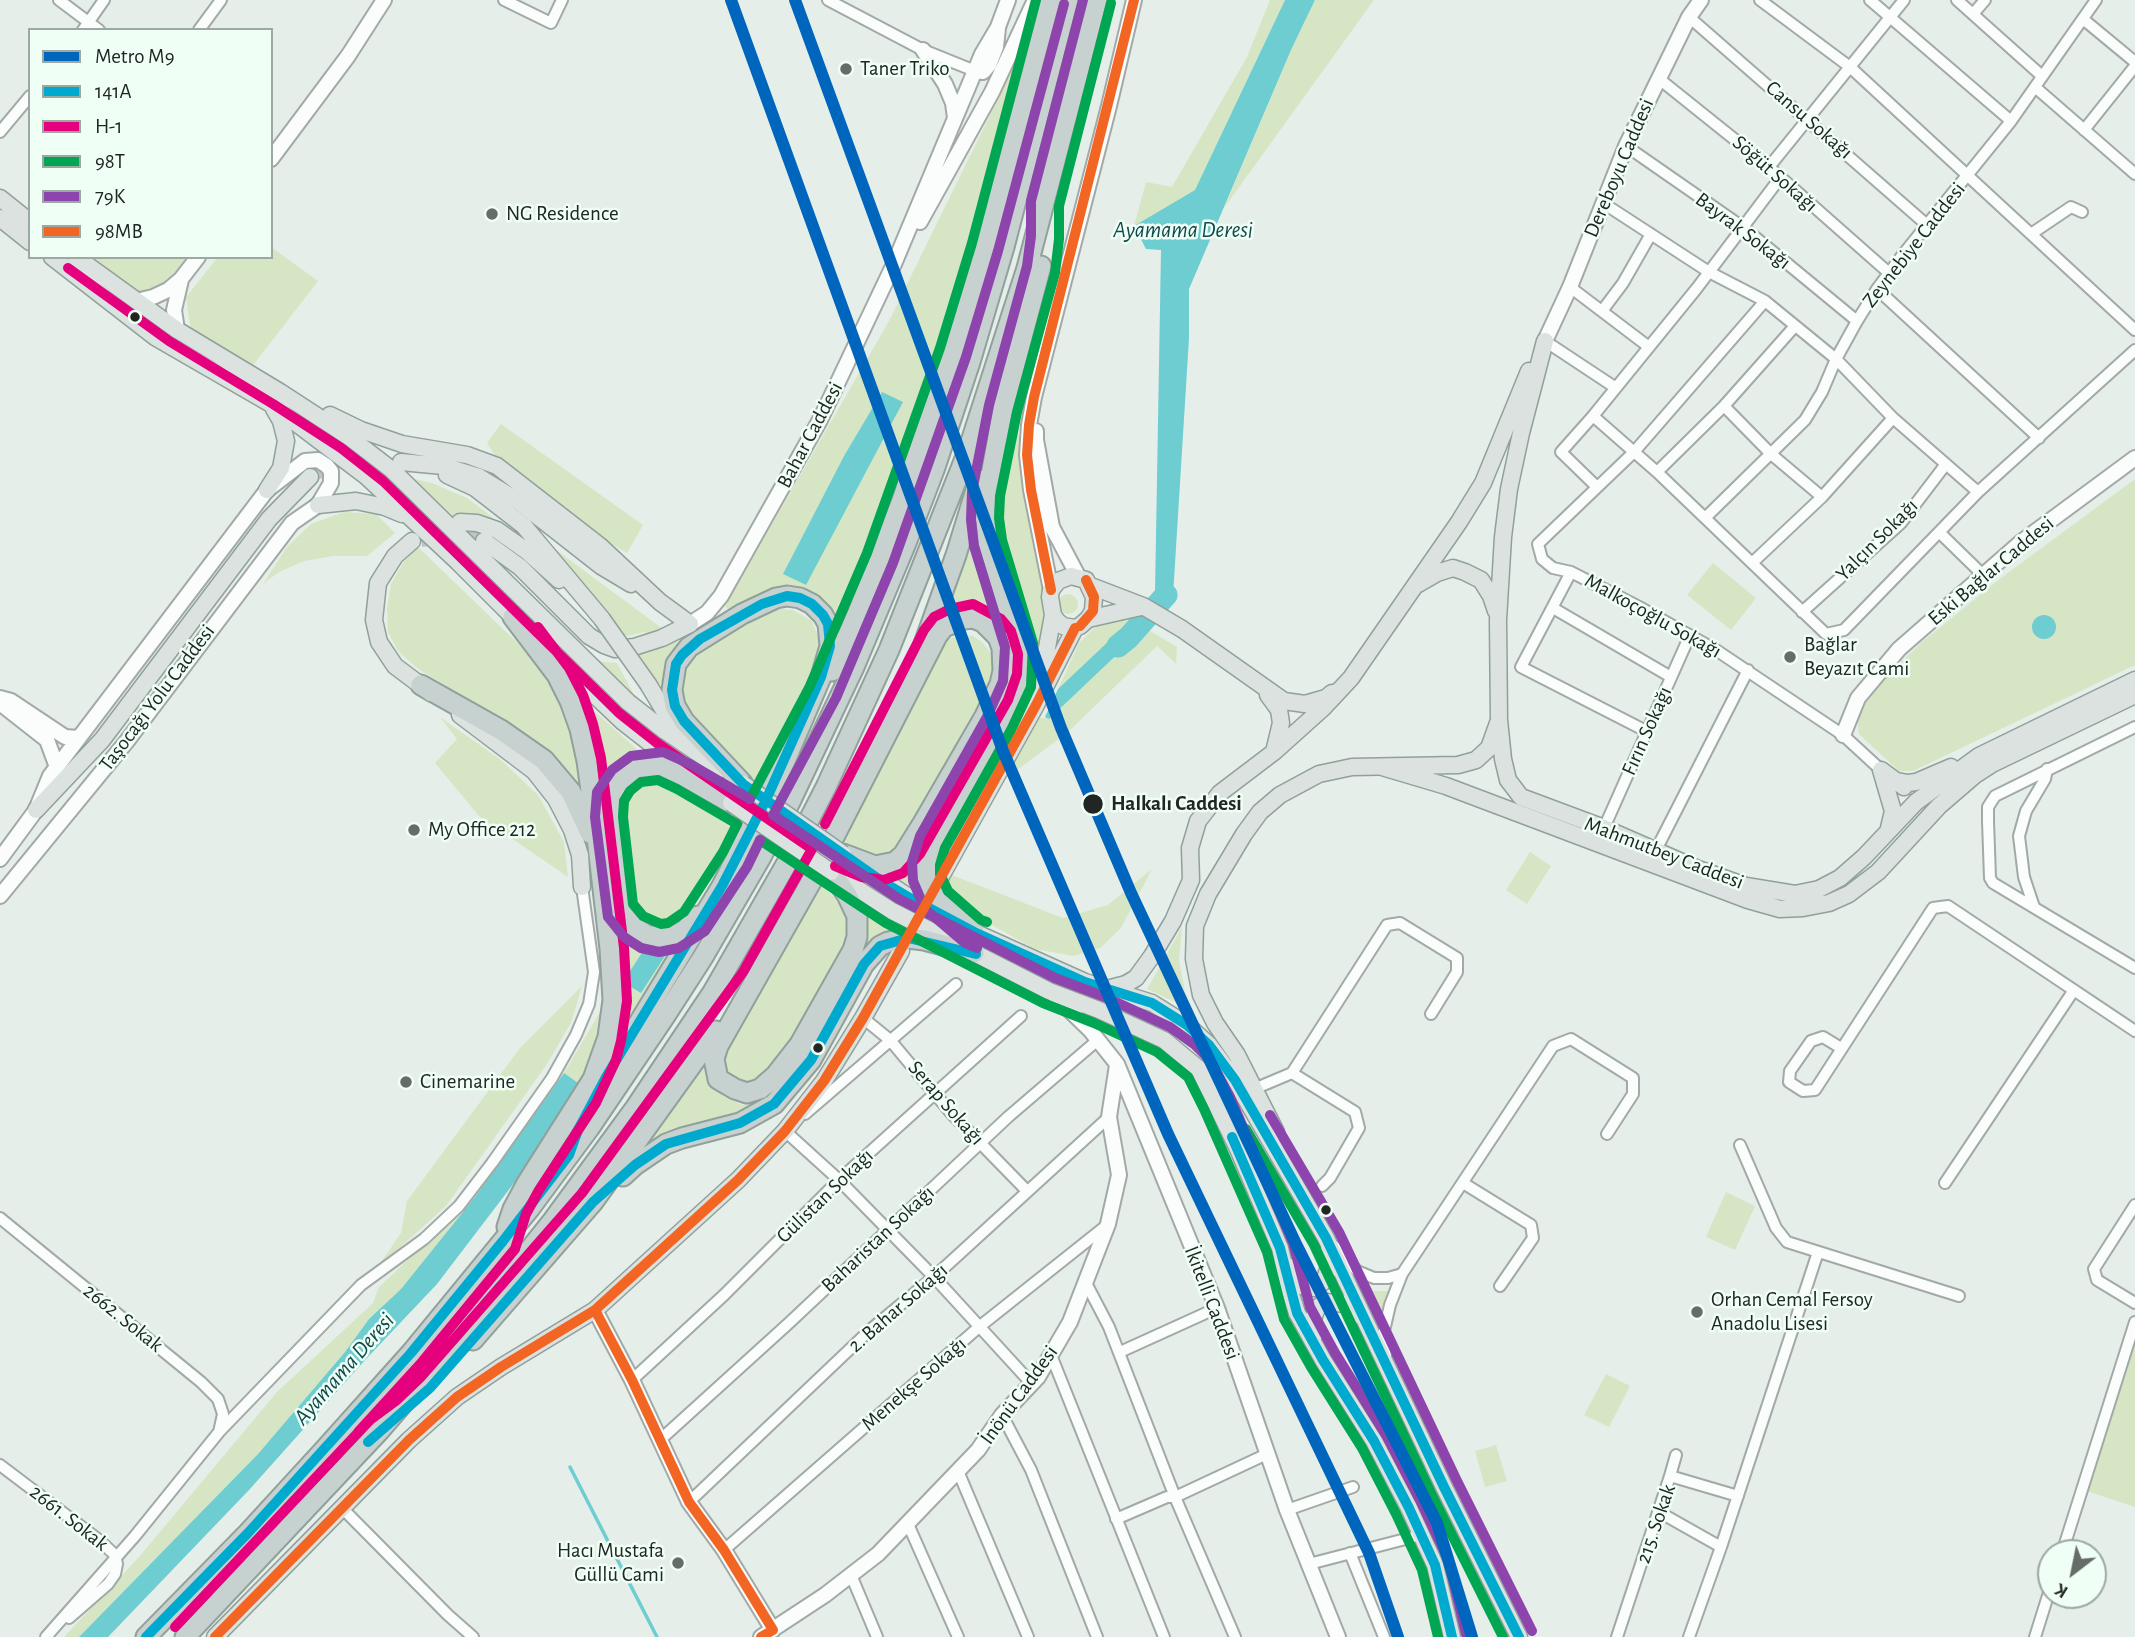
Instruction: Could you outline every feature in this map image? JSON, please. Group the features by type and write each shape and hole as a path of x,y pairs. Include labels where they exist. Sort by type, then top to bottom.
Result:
{"highway":[{"path":"785,761 804,730 858,612 921,447 985,247 1050,0"},
{"path":"146,1637 325,1449 411,1353 503,1241 569,1155 665,1016 755,868 790,802 881,605 934,470 971,362 1034,139 1068,0"},
{"path":"185,1637 380,1430 528,1252 636,1107 713,992 788,861 858,718 951,500 1005,341 1045,204 1097,0"},
{"path":"974,932 936,900 926,877 926,863 932,843 1013,696 1019,672 1019,645 988,543 986,495 1003,409 1041,269 1045,204"},
{"path":"894,718 956,555 1003,409"},
{"path":"569,1155 578,1130 606,1077 701,925 785,761 821,677 830,646 830,633 823,615 812,604 800,598 787,596 762,604 715,629 689,647 676,664 672,690 675,706 684,721 743,784"},
{"path":"503,1241 513,1209 583,1097 603,1055 613,1000 601,875 587,761 580,729 557,675 513,617"},
{"path":"831,872 857,916 857,937 853,950 800,1044 768,1083 747,1093 735,1089 718,1079 714,1059 718,1046 811,880 937,636 944,627 964,619 973,618 991,628 998,637 1004,656 999,684 985,716 909,846 895,862 883,866 866,864 843,854"},
{"path":"421,685 501,730 527,747 552,769 583,815 601,875"},
{"path":"731,803 660,766 636,769 620,781 610,796 609,818 620,910 634,928 647,935 660,938 673,936 694,922 735,859"},
{"path":"593,1202 635,1165 666,1144 740,1123 774,1104 811,1060 864,964 880,946 908,939 924,940 974,953"},
{"path":"380,1430 406,1411 430,1388 593,1202 754,980"}],"main road":[{"path":"273,156 348,56 384,0"},
{"name":"Bahar Caddesi","path":"690,624 707,613 721,596 820,420 882,288 1008,0"},
{"path":"882,288 986,103 1035,0"},
{"path":"1036,705 1053,615 1027,455 1034,397 1134,0"},
{"name":"Dereboyu Caddesi","path":"1545,341 1570,287 1626,146 1689,17 1701,0"},
{"path":"923,50 945,84 953,103 955,120"},
{"path":"0,198 28,220"},
{"path":"0,218 28,240"},
{"path":"55,259 155,337 349,438 391,470 628,702 665,731 843,854 910,898 974,932 1085,982 1152,1003 1187,1025 1209,1045 1235,1080 1326,1238 1444,1488 1519,1637"},
{"path":"79,259 276,398 367,477 622,722 658,751 831,872 892,911 1049,991 1099,1010 1164,1040 1199,1069 1217,1102 1280,1248 1302,1286 1315,1288 1323,1282 1331,1259 1326,1238"},
{"path":"136,301 168,290 181,279 196,259"},
{"path":"177,330 174,310 181,279"},
{"path":"1107,989 1136,978 1173,921 1191,880 1190,848 1198,821 1220,793 1274,752 1323,708 1351,678 1483,483 1523,384 1545,341"},
{"name":"Mahmutbey Caddesi","path":"1545,341 1521,433 1509,489 1503,537 1499,620 1499,720 1508,780 1521,797 1746,886 1795,894 1819,889 1840,878 1912,805 1969,762 2135,680"},
{"path":"940,878 1082,623 1093,611 1094,597 1052,527 1036,440 1042,371"},
{"path":"267,489 281,468 286,441 276,398"},
{"path":"276,398 402,444 467,455 497,466 600,545 660,602"},
{"name":"Eski Bağlar Caddesi","path":"1843,735 1858,698 1899,649 2020,543 2135,457"},
{"name":"Taşocağı Yolu Caddesi","path":"0,859 36,810 50,776 267,489 305,461 318,460 327,466 331,477 328,489 318,505 292,523 127,741 0,896"},
{"path":"484,541 520,567 589,636 604,645 615,649 634,647 662,638 690,624 601,566 518,501 480,477 443,466 401,462 450,476 474,488 524,526 602,619 648,684 674,727 702,755"},
{"path":"36,810 102,740 269,519 310,477"},
{"path":"318,505 356,501 385,507 413,520"},
{"path":"460,522 477,523 497,530 528,552 602,619"},
{"path":"412,541 395,556 378,583 374,620 379,642 395,666 534,771 556,799 572,830 580,855 582,887"},
{"path":"1412,588 1437,573 1453,568 1465,572 1481,580 1491,596 1499,620"},
{"path":"1051,590 1064,577 1084,581 1143,606 1182,629 1283,701 1305,704 1326,698 1351,678"},
{"path":"1053,615 1063,626 1143,606"},
{"path":"1262,688 1279,710 1281,723 1274,752"},
{"name":"Mahmutbey Caddesi","path":"1382,767 1446,786 1748,900 1780,909 1803,908 1829,903 1849,894 1878,872 1955,791 1992,764 2135,695"},
{"path":"0,698 11,701 65,737 79,738"},
{"path":"0,703 47,740 57,767"},
{"path":"1286,1172 1284,1148 1237,1055 1215,1023 1201,995 1194,959 1195,926 1208,894 1244,834 1260,812 1280,794 1319,774 1352,767 1458,765 1476,760 1489,748 1499,720"},
{"path":"1897,781 1916,782 1969,762"},
{"path":"1881,770 1925,822"},
{"path":"1881,770 1897,781 1912,805"},
{"path":"1881,770 1893,811 1889,829"},
{"path":"215,1637 409,1440 457,1397 595,1310 738,1180 785,1131 824,1081 901,951"},
{"name":"İkitelli Caddesi","path":"1049,991 1099,1039 1117,1064 1217,1308 1287,1510 1338,1637"},
{"name":"İnönü Caddesi","path":"771,1634 878,1554 978,1450 1002,1415 1032,1384 1051,1355 1070,1322 1108,1224 1119,1175 1109,1116 1117,1064"},
{"path":"1280,1248 1297,1313 1374,1441 1435,1565 1452,1637"},
{"path":"1313,1343 1313,1319 1317,1308 1326,1302 1345,1304 1356,1309 1368,1323"},
{"path":"595,1310 632,1380 689,1502 724,1550 771,1634"}],"street":[{"path":"59,0 86,26 104,0"},
{"path":"200,28 221,0"},
{"path":"504,0 551,23 562,0"},
{"path":"828,0 923,50 975,71"},
{"path":"1760,0 1850,67 2135,330"},
{"path":"1870,0 2011,121"},
{"path":"1769,167 1904,0"},
{"path":"1957,0 2042,76"},
{"path":"1973,14 1985,0"},
{"name":"Zeynebiye Caddesi","path":"1705,518 1805,420 1822,392 1836,359 1877,289 2011,121 2096,0"},
{"name":"Cansu Sokağı","path":"1689,17 1927,225"},
{"path":"2083,19 2135,64 2084,130"},
{"name":"Söğüt Sokağı","path":"1658,78 1769,167 1889,273"},
{"path":"2035,87 2134,171"},
{"path":"0,132 28,98"},
{"name":"Bayrak Sokağı","path":"1626,146 1744,228 1857,321"},
{"path":"1597,487 1561,452 1709,272 1780,178"},
{"path":"1603,203 1709,272 1765,301 1836,359 1893,418 1978,492"},
{"path":"2031,234 2071,207 2082,212"},
{"path":"1602,311 1623,283 1651,234"},
{"path":"1570,287 1649,347"},
{"path":"1877,289 2039,438"},
{"name":"Malkoçoğlu Sokağı","path":"1765,301 1634,452 1538,544 1542,559 1553,568 1571,572 1690,635 1748,670 1843,735 1881,770"},
{"path":"1657,472 1724,406 1795,326"},
{"path":"1545,341 1616,388"},
{"path":"1593,416 1657,472 1826,634 1844,630 1978,492 2135,350"},
{"path":"1724,406 1771,454 1822,496"},
{"path":"1752,563 1822,496 1893,418"},
{"name":"Yalçın Sokağı","path":"1802,612 1901,523 1946,464"},
{"path":"1940,533 1983,575"},
{"path":"1571,572 1521,667 1646,731"},
{"path":"1553,608 1671,677"},
{"name":"Fırın Sokağı","path":"1604,828 1690,635"},
{"path":"1656,850 1748,670"},
{"path":"2135,727 1995,796 1988,807 1990,878 2001,889 2135,968"},
{"path":"2034,907 2024,877 2019,836 2026,811 2047,769"},
{"path":"47,1636 116,1558 219,1432 361,1285 424,1239 459,1206 552,1078 576,1035 589,1004 593,972 582,887"},
{"path":"1841,1048 1823,1037 1811,1041 1790,1071 1789,1082 1803,1091 1815,1090 1933,908 1948,906 2135,1031"},
{"path":"1254,1089 1292,1073 1387,925 1400,923 1457,958 1457,972 1431,1014"},
{"path":"956,984 785,1131 839,1180 934,1277 1032,1384"},
{"path":"1945,1183 2074,990"},
{"name":"Gülistan Sokağı","path":"632,1380 724,1295 839,1180 1021,1017"},
{"name":"Serap Sokağı","path":"863,1018 890,1040 934,1093 1027,1191"},
{"name":"Baharistan Sokağı","path":"660,1440 980,1143 1099,1039"},
{"path":"1386,1361 1384,1331 1402,1274 1553,1046 1571,1039 1633,1078 1633,1094 1607,1134"},
{"path":"1292,1073 1355,1112 1359,1128 1330,1178 1322,1186"},
{"name":"2. Bahar Sokağı","path":"689,1502 870,1330 934,1277 1109,1116"},
{"path":"1740,1145 1776,1228 1787,1242 1959,1296"},
{"path":"1463,1183 1531,1225 1532,1238 1500,1286"},
{"path":"2135,1205 2094,1269 2097,1280 2135,1303"},
{"name":"2662. Sokak","path":"0,1217 201,1382 218,1399 223,1414 219,1432"},
{"name":"Menekşe Sokağı","path":"724,1550 979,1327 1108,1224"},
{"path":"1326,1238 1357,1271 1374,1278 1402,1274"},
{"path":"1689,1637 1818,1252"},
{"path":"1086,1283 1120,1352 1175,1497 1235,1637"},
{"path":"1120,1352 1217,1308"},
{"path":"2066,1539 2135,1323"},
{"path":"1051,1355 1164,1637"},
{"path":"1002,1415 1031,1470 1097,1637"},
{"path":"1116,1519 1167,1497 1175,1497 1267,1454"},
{"path":"1670,1476 1676,1455"},
{"name":"2661. Sokak","path":"0,1465 100,1540 116,1558"},
{"path":"958,1471 1028,1637"},
{"name":"215. Sokak","path":"1617,1637 1670,1476 1738,1496"},
{"path":"1287,1510 1353,1488"},
{"path":"342,1508 473,1637"},
{"path":"1659,1512 1721,1547"},
{"path":"908,1524 958,1637"},
{"path":"1308,1564 1421,1535"},
{"path":"1350,1553 1384,1637"},
{"path":"851,1575 877,1637"},
{"path":"2035,1637 2044,1609"}],"green space":[{"path":"1270,0 1285,0 1195,190 1134,226 1146,182 1172,187 1247,57"},
{"path":"1315,0 1374,0 1224,208 1291,50"},
{"path":"1018,58 1021,59 917,423 840,634 835,618 812,594 731,612 725,606 889,321","holes":["844,456 806,585 784,573"]},
{"path":"273,248 318,281 251,368 191,332 186,297 216,259 273,259"},
{"path":"185,259 168,283 139,294 96,260"},
{"path":"501,424 643,525 627,553 595,534 501,465 487,443"},
{"path":"1009,430 1023,437 1026,490 1044,597 1044,631 1039,661 1020,707 1016,704 1026,673 1029,645 995,530 993,505"},
{"path":"406,477 432,483 467,498 491,516 507,535 480,520 451,517"},
{"path":"2135,479 2135,665 1913,771 1899,771 1859,734 1857,718 1863,699 1922,642 2001,578"},
{"path":"344,512 376,514 395,533 367,556 333,556 304,561 279,572 263,584 287,547 311,524"},
{"path":"976,520 997,590 1003,626 985,611 969,607 944,615"},
{"path":"532,532 663,629 648,635 645,632 623,637"},
{"path":"418,547 533,658 556,691 578,747 584,799 566,770 536,742 417,668 398,651 388,632 387,608 391,584 403,563"},
{"path":"1713,563 1756,598 1731,630 1687,595"},
{"path":"1068,594 1075,597 1078,604 1075,611 1068,614 1061,611 1058,604 1061,597"},
{"path":"772,608 793,610 812,621 819,639 820,659 762,786 729,758 686,710 679,680 688,661 705,645"},
{"path":"1132,619 1058,689 1079,643 1094,628 1110,621"},
{"path":"1145,628 1177,647 1176,664 1157,646 1068,732 997,785 1039,718 1050,718"},
{"path":"962,635 973,636 982,642 991,653 995,668 976,717 898,849 886,859 869,861 844,842 938,647 948,639"},
{"path":"676,640 679,645 664,671 663,683 657,685 638,653"},
{"path":"584,654 604,662 617,663 637,700"},
{"path":"581,699 642,754 643,762 605,792 598,793 590,736"},
{"path":"440,717 501,760 538,795 564,842 568,877 479,816 435,763 457,739"},
{"path":"661,774 684,785 740,826 689,916 671,928 649,926 637,917 630,903 622,834 620,802 628,788 646,775"},
{"path":"915,846 920,851 916,867 925,899 881,873"},
{"path":"1530,852 1551,866 1527,904 1506,890"},
{"path":"1152,869 1121,928 1100,948 1074,956 1035,949 941,897 949,874 1063,918 1108,905"},
{"path":"819,884 835,898 846,918 849,935 843,955 779,1063 755,1083 743,1083 730,1077 723,1065 723,1049"},
{"path":"614,907 622,924 691,934 615,1045 620,1025 622,990"},
{"path":"860,909 909,934 862,951"},
{"path":"1182,927 1179,961 1185,992 1192,1010 1147,989"},
{"path":"582,986 571,1023 547,1064 446,1206 377,1268 401,1233 407,1201 520,1048"},
{"path":"604,1005 598,1045 581,1085 564,1073"},
{"path":"704,1059 705,1072 712,1085 724,1097 742,1105 756,1102 760,1107 648,1141"},
{"path":"1726,1192 1755,1206 1735,1250 1706,1237"},
{"path":"475,1197 401,1289 369,1319 345,1352 258,1454 79,1637 64,1637 139,1557 277,1392 373,1303 379,1287"},
{"path":"1356,1291 1388,1291 1377,1329"},
{"path":"2135,1323 2135,1507 2081,1489"},
{"path":"1606,1374 1630,1386 1609,1427 1584,1415"},
{"path":"1496,1445 1507,1481 1485,1487 1475,1451"}],"water":[{"name":"Ayamama Deresi","path":"1285,0 1315,0 1189,289 1189,338 1173,596 1162,610 1147,601 1155,593 1161,250 1146,249 1134,226 1195,190"},
{"path":"882,392 903,402 806,585 783,574 844,456"},
{"path":"2044,615 2052,619 2056,627 2052,635 2044,639 2036,635 2032,627 2036,619"},
{"path":"1132,619 1145,628 1049,719 1045,717 1058,689"},
{"path":"647,945 665,956 641,993 623,982"},
{"name":"Ayamama Deresi","path":"564,1073 581,1085 527,1166 437,1284 249,1490 108,1637 79,1637 258,1454 345,1352 369,1319 401,1289 475,1197"}],"waterway":[{"name":"Ayamama Deresi","path":"1118,646 1166,595"},
{"path":"570,1467 657,1637"}],"tunnel":[{"path":"310,477 326,464 347,457 384,460"},
{"path":"421,539 448,535 484,541"}],"metro line":[{"name":"M9","path":"731,0 1003,751 1168,1134 1369,1553 1398,1637"},
{"name":"M9","path":"795,0 1061,728 1131,893 1297,1246 1437,1523 1472,1637"}],"transit line":[{"name":"98T","path":"750,799 810,686 867,553 940,348 972,243 1036,0"},
{"name":"79K","path":"977,948 965,943 925,909 913,881 912,862 920,836 987,717 1003,681 1005,647 974,546 972,492 989,405 1027,266 1031,236 1031,201 1083,0"},
{"name":"98MB","path":"1051,590 1031,490 1027,455 1029,425 1134,0"},
{"name":"98T","path":"987,922 981,920 948,891 940,874 940,865 945,848 1011,730 1031,687 1033,643 1002,540 1000,496 1017,412 1055,273 1059,206 1111,3"},
{"name":"79K","path":"1064,4 998,251 966,357 893,563 836,698 773,815 899,899 1055,978 1105,997 1170,1027 1210,1060 1230,1097 1293,1243 1310,1307 1386,1435 1448,1559 1466,1634"},
{"name":"H-1","path":"68,268 169,341 341,448 383,481 619,713 657,743 812,849 743,972 582,1193 420,1378 370,1420 175,1627"},
{"name":"98MB","path":"1080,626 1093,611 1094,597 1086,580"},
{"name":"141A","path":"787,596 812,604 823,615 828,624 830,646 821,677 766,800 743,784 684,721 675,706 672,690 676,664 700,639 762,604 787,596"},
{"name":"H-1","path":"825,824 924,630 934,617 950,609 973,604 1001,619 1011,631 1018,654 1017,674 1008,700 920,854 903,873 884,880 862,877 835,866"},
{"name":"H-1","path":"358,1432 422,1362 515,1249 526,1214 596,1103 616,1060 621,1041 627,1001 624,948 601,758 583,695 569,668 538,627"},
{"name":"98MB","path":"215,1637 409,1440 457,1397 595,1310 738,1180 785,1131 824,1081 863,1018 1036,705 1075,628"},
{"name":"79K","path":"750,799 690,764 663,752 631,756 612,770 597,792 595,817 608,917 624,937 641,948 659,952 679,948 705,931 747,867 760,840"},
{"name":"98T","path":"658,780 737,824 723,852 684,912 668,923 661,924 643,916 633,904 623,817 624,801 630,791 641,782 658,780"},
{"name":"141A","path":"146,1637 248,1533 411,1353 569,1155 578,1130 606,1077 722,886 766,800"},
{"name":"141A","path":"766,800 910,898 974,932 1085,982 1152,1003 1187,1025 1209,1045 1235,1080 1326,1238 1444,1487 1519,1637"},
{"name":"98T","path":"760,840 886,923 1043,1003 1157,1052 1188,1077 1267,1252 1284,1319 1362,1448 1422,1570 1438,1637"},
{"name":"141A","path":"368,1442 430,1388 593,1202 635,1165 666,1144 740,1123 774,1104 811,1060 864,964 880,946 908,938 976,954"},
{"name":"79K","path":"1270,1115 1339,1232 1457,1481 1532,1631"},
{"name":"98T","path":"1246,1129 1314,1245 1431,1493 1503,1637"},
{"name":"141A","path":"1232,1137 1280,1248 1297,1313 1374,1441 1435,1565 1452,1637"},
{"name":"98MB","path":"595,1310 632,1380 689,1502 724,1550 773,1630 761,1637"}],"place":[{"name":"Taner Triko","path":"846,69"},
{"name":"NG Residence","path":"492,214"},
{"name":"Bağlar Beyazıt Cami","path":"1790,657"},
{"name":"Halkalı Caddesi","path":"1093,804"},
{"name":"My Office 212","path":"414,830"},
{"name":"Cinemarine","path":"406,1082"},
{"name":"Orhan Cemal Fersoy Anadolu Lisesi","path":"1697,1312"},
{"name":"Hacı Mustafa Güllü Cami","path":"678,1563"}]}
